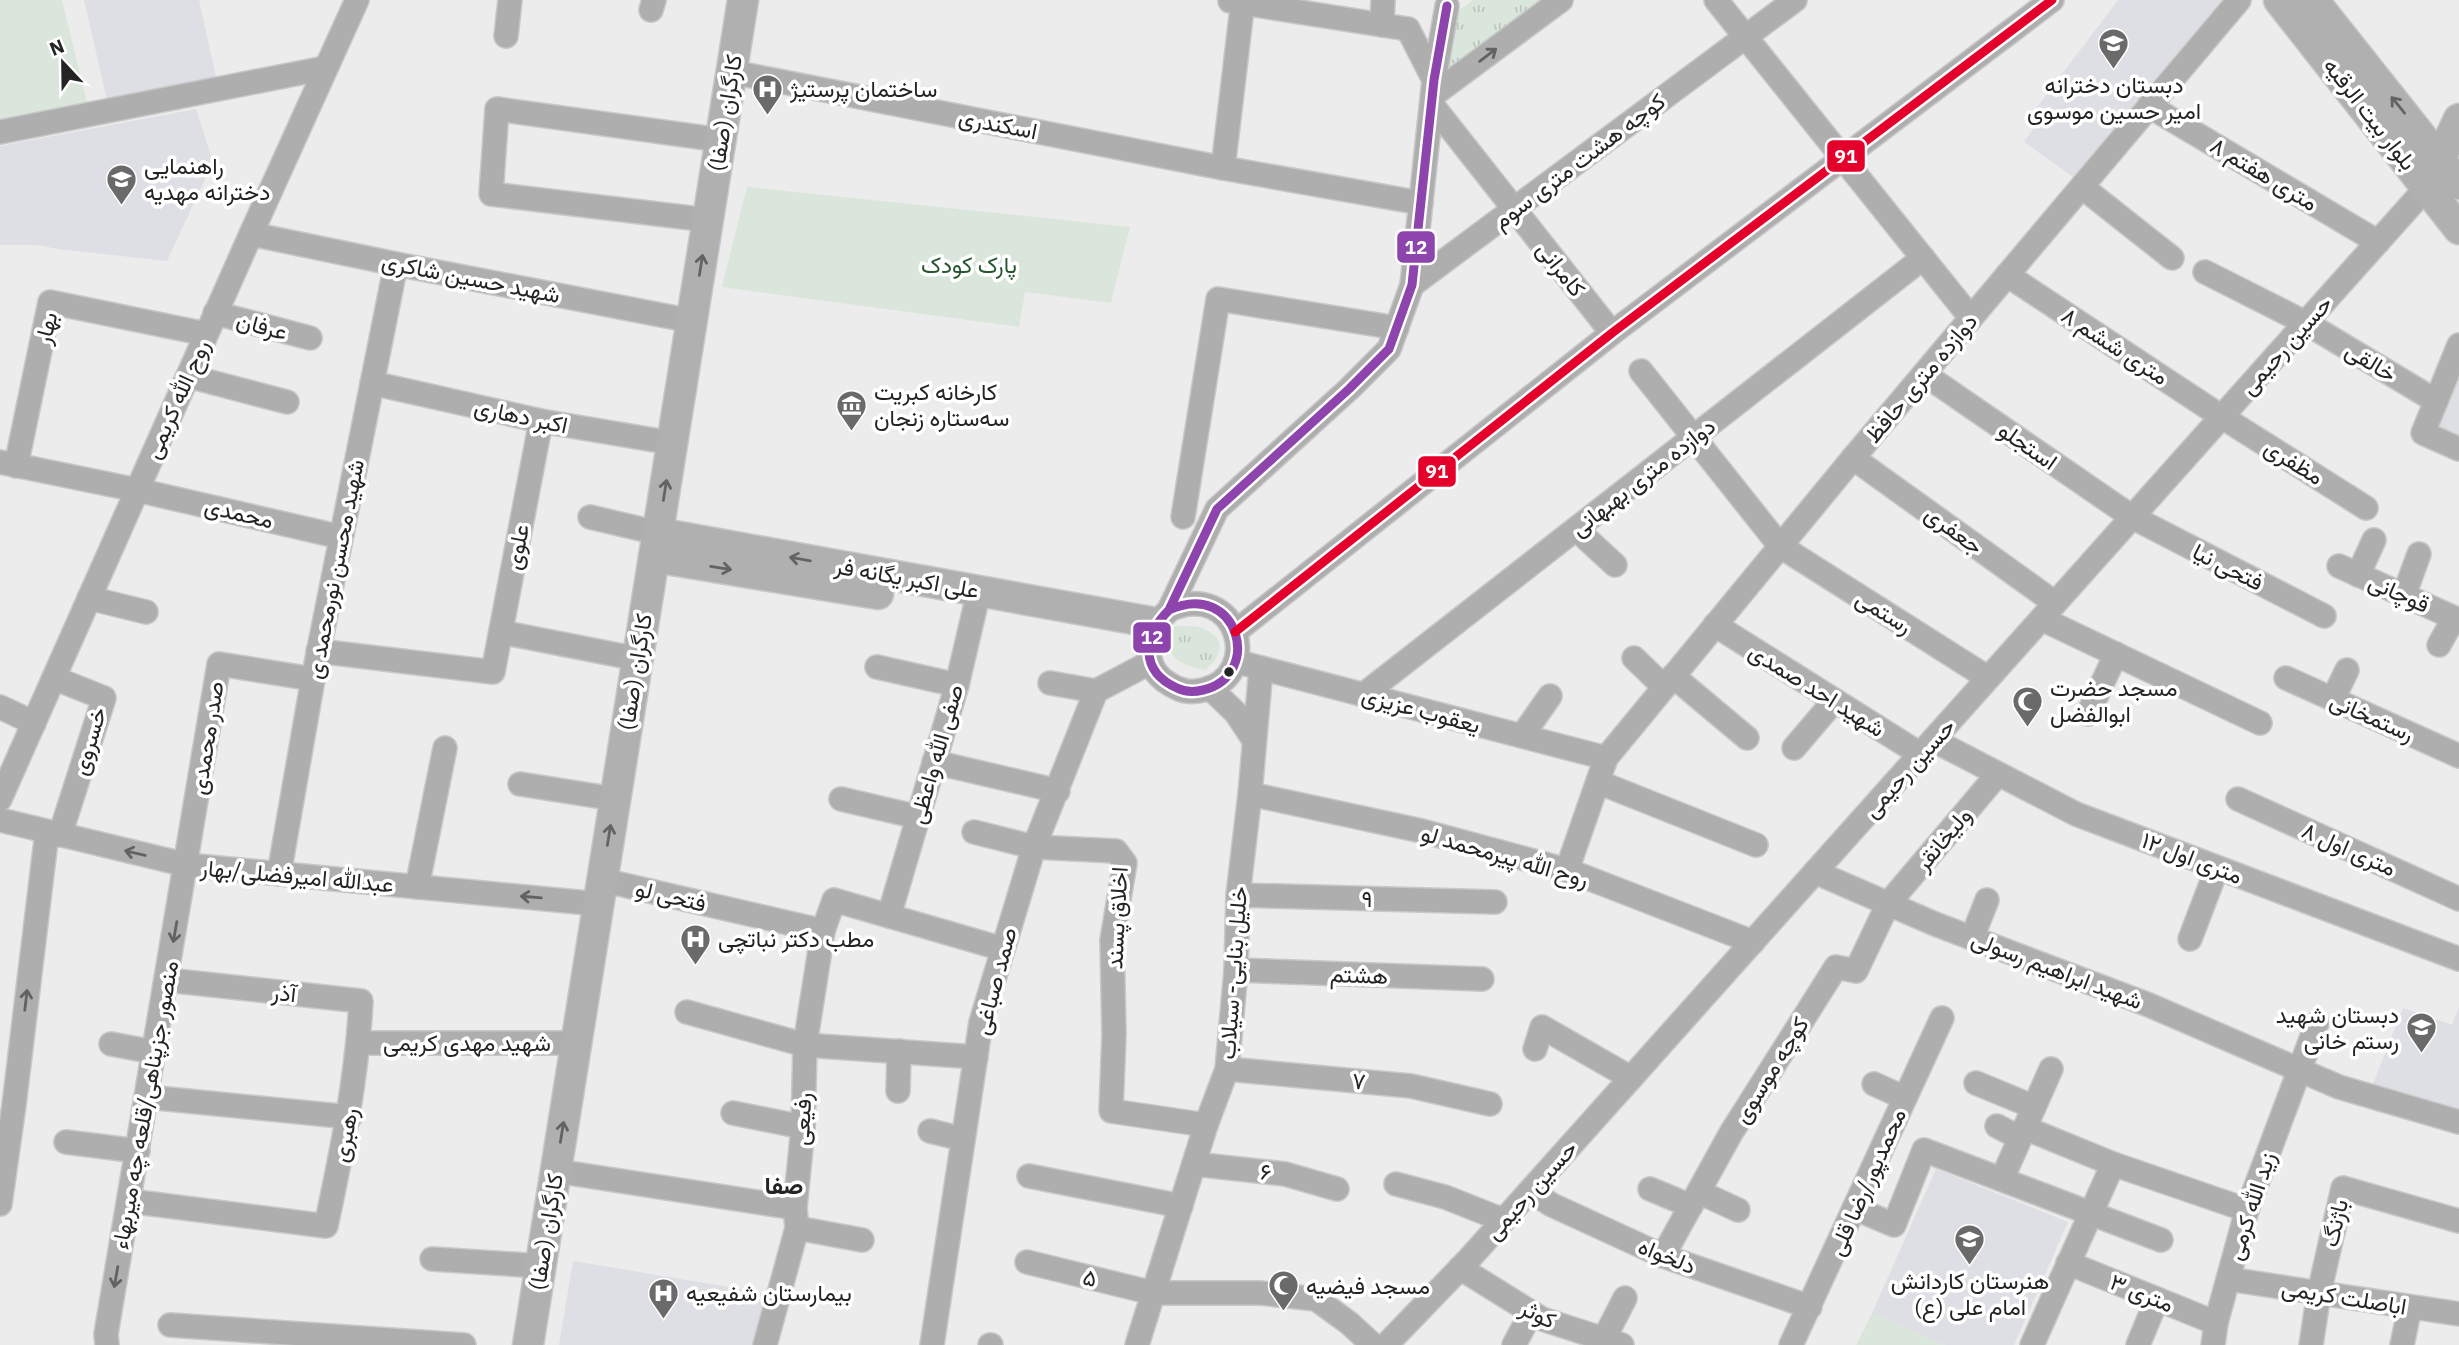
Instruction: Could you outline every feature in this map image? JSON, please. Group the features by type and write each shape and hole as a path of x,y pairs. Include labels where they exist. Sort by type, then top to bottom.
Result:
{"main road":[{"name":"کارگران (صفا)","path":"528,1345 743,0"},
{"name":"بلوار بیت الرقیه","path":"2279,0 2459,229"},
{"name":"بلوار بیت الرقیه","path":"2314,0 2459,184"},
{"path":"2427,187 2459,119"},
{"name":"علی اکبر یگانه فر","path":"656,545 978,600 1157,634"}],"street":[{"name":"روح الله کریمی","path":"0,799 357,0"},
{"path":"506,36 510,0"},
{"path":"1382,25 1383,0"},
{"path":"1433,94 1561,0"},
{"path":"1716,0 1971,318"},
{"name":"کوچه هشت متری سوم","path":"1412,285 1795,0"},
{"path":"1235,632 1612,333 2052,0"},
{"name":"دوازده متری حافظ","path":"1606,758 1853,458 2239,0"},
{"path":"1223,168 1237,1 1408,29 1451,3"},
{"path":"1050,683 1096,691 1157,634 1181,605 1194,603 1208,605 1229,620 1238,647 1236,661 1230,673 1210,688 1196,692 1181,690 1163,679 1157,634 1217,509 1349,389 1388,349 1412,285 1433,94 1451,3"},
{"name":"کامرانی","path":"1408,29 1433,94 1514,209 1612,333"},
{"path":"0,132 325,68"},
{"name":"اسکندری","path":"732,72 1420,204"},
{"name":"۸ متری هفتم","path":"2149,106 2378,242"},
{"path":"708,220 491,194 497,109 721,139"},
{"path":"2081,187 2172,258"},
{"name":"حسین رحیمی","path":"1386,1345 1460,1268 1631,1079 2427,187"},
{"name":"شهید حسین شاکری","path":"251,234 692,321"},
{"name":"دوازده متری بهبهانی","path":"1363,695 1923,258"},
{"name":"شهید محسن نورمحمد ی","path":"279,874 318,651 396,264"},
{"name":"خالقی","path":"2205,272 2305,323 2436,401"},
{"name":"۸ متری ششم","path":"2007,275 2222,417"},
{"path":"1183,517 1219,299 1397,328"},
{"name":"بهار","path":"8,464 50,302 211,324"},
{"name":"عرفان","path":"211,324 310,338"},
{"path":"2459,345 2423,433 2459,449"},
{"path":"1641,370 1780,546"},
{"name":"استجلو","path":"1924,374 2132,517"},
{"path":"188,376 287,402"},
{"name":"اکبر دهاری","path":"372,383 541,421 672,443"},
{"name":"مظفری","path":"2222,417 2366,508"},
{"name":"علوی","path":"318,651 493,672 541,421"},
{"name":"جعفری","path":"1853,458 2049,611"},
{"name":"محمدی","path":"8,464 137,490 341,537"},
{"path":"1194,603 1217,509"},
{"path":"590,517 656,545"},
{"name":"فتحی نیا","path":"2132,517 2324,616"},
{"path":"1576,529 1615,565"},
{"name":"قوچانی","path":"2374,540 2348,571 2457,619"},
{"name":"رستمی","path":"1780,546 1989,678"},
{"path":"2403,595 2419,554"},
{"path":"89,598 146,612"},
{"name":"صفی الله واعظی","path":"889,916 957,685 978,600"},
{"path":"2049,611 2116,654 2260,723"},
{"path":"2439,645 2457,619"},
{"name":"شهید احد صمدی","path":"1715,625 1835,701 1927,747"},
{"path":"501,632 638,659"},
{"path":"2088,714 2116,654"},
{"path":"1634,658 1747,738"},
{"name":"یعقوب عزیزی","path":"1236,661 1606,758"},
{"name":"صدر محمدی","path":"187,865 219,664 313,679"},
{"path":"877,667 957,685"},
{"name":"خلیل بنایی- سیلاب","path":"1136,1345 1206,1125 1227,1069 1236,970 1238,895 1261,668"},
{"path":"2333,699 2347,670"},
{"name":"خسروی","path":"53,833 104,698 54,678"},
{"name":"رستمخانی","path":"2286,678 2459,757"},
{"path":"1210,688 1236,713 1254,740"},
{"name":"صمد صباغی","path":"932,1345 981,1022 1034,848 1096,691"},
{"path":"1522,736 1550,696"},
{"path":"1794,748 1835,701"},
{"path":"0,707 34,723"},
{"name":"۱۲ متری اول","path":"1927,747 1998,774 2076,814 2459,959"},
{"path":"417,887 445,748"},
{"path":"1567,870 1606,758"},
{"path":"934,762 1058,791"},
{"name":"ولیخانقر","path":"1888,904 1998,774"},
{"path":"1598,782 1756,845"},
{"path":"520,784 615,799"},
{"name":"روح الله پیرمحمد لو","path":"1250,794 1422,831 1567,870 1753,942"},
{"path":"841,799 918,817"},
{"name":"۸ متری اول","path":"2238,799 2459,900"},
{"name":"عبدالله امیرفضلی/بهار","path":"0,820 187,865 417,887 600,892"},
{"path":"974,832 1034,848"},
{"path":"0,1204 9,1067 53,833"},
{"name":"اخلاق پسند","path":"1034,848 1116,851 1125,863 1112,940 1114,1034 1111,1111 1206,1125"},
{"name":"منصور جزپناهی/قلعه چه میربهاء","path":"107,1345 106,1334 187,865"},
{"path":"2190,939 2217,867"},
{"name":"شهید ابراهیم رسولی","path":"1815,872 1972,938 2149,1005 2339,1087 2459,1122"},
{"name":"فتحی لو","path":"600,892 822,931"},
{"name":"۹","path":"1238,895 1496,902"},
{"name":"رفیعی","path":"765,1345 796,1218 803,1127 805,1045 822,931 834,900 889,916"},
{"path":"1972,938 1987,900"},
{"name":"کوچه موسوی","path":"1663,1256 1731,1133 1797,1051 1836,967 1856,971 1888,904"},
{"path":"889,916 1003,949"},
{"name":"هشتم","path":"1236,970 1482,979"},
{"name":"آذر","path":"167,980 360,1001 359,1043"},
{"path":"687,1013 805,1045 976,1057"},
{"name":"محمدپور/رضا قلی","path":"1791,1345 1942,1018"},
{"name":"زید الله کرمی","path":"2215,1334 2247,1210 2317,1023"},
{"path":"1535,1049 1542,1027 1631,1079"},
{"name":"شهید مهدی کریمی","path":"359,1043 576,1043"},
{"name":"رهبری","path":"129,1201 326,1226 350,1117 359,1043"},
{"path":"111,1044 154,1052"},
{"path":"898,1091 899,1051"},
{"name":"۷","path":"1227,1069 1411,1086 1490,1104"},
{"path":"2002,1179 2051,1069"},
{"path":"1976,1083 2034,1107"},
{"path":"1874,1084 1905,1098"},
{"path":"147,1097 350,1117"},
{"path":"733,1113 803,1127"},
{"path":"1997,1126 2247,1210"},
{"path":"930,1131 963,1139"},
{"path":"66,1142 138,1151"},
{"path":"1854,1208 1894,1225 1924,1150 2161,1240"},
{"name":"۶","path":"1194,1164 1285,1174 1337,1189"},
{"path":"2032,1345 2113,1164"},
{"path":"556,1171 796,1218 862,1240"},
{"path":"1029,1176 1181,1206"},
{"path":"1395,1184 1445,1197 1503,1220"},
{"name":"باژنگ","path":"2319,1293 2343,1188 2459,1221"},
{"path":"1650,1189 1738,1210"},
{"name":"دلخواه","path":"1530,1191 1552,1205 1663,1256 1810,1307"},
{"path":"432,1259 541,1266"},
{"name":"۵","path":"1027,1262 1153,1293 1260,1293 1316,1299 1373,1345"},
{"name":"۳ متری","path":"2068,1263 2157,1299 2215,1334"},
{"name":"کوثر","path":"1460,1268 1542,1319 1602,1341"},
{"name":"اباصلت کریمی","path":"2228,1279 2459,1314"},
{"path":"2311,1345 2319,1293"},
{"path":"1602,1341 1625,1298"},
{"path":"2138,1345 2157,1299"},
{"path":"2402,1345 2410,1307"},
{"path":"1514,1345 1531,1313"},
{"path":"170,1325 464,1345"}],"shaded area":[{"path":"84,0 199,0 216,77 107,100"},
{"name":"دبستان دخترانه امیر حسین موسوی","path":"2118,0 2222,0 2073,177 2024,142 2039,120 2031,115"},
{"name":"راهنمایی دخترانه مهدیه","path":"196,109 213,162 167,261 37,245 0,245 0,146"},
{"path":"2459,364 2459,437 2431,424"},
{"name":"دبستان شهید رستم خانی","path":"2459,1007 2459,1110 2373,1084 2403,1008 2452,1025"},
{"name":"هنرستان کاردانش امام علی (ع)","path":"1936,1169 2068,1222 2014,1345 1945,1345 1872,1313"},
{"name":"بیمارستان شفیعیه","path":"573,1261 770,1294 756,1345 559,1345"}],"green space":[{"path":"0,0 62,0 88,106 0,123"},
{"path":"1473,0 1544,0 1450,72 1448,18"},
{"name":"پارک کودک","path":"747,187 1130,227 1111,303 1025,292 1019,327 722,287"},
{"path":"1175,626 1202,628 1217,638 1220,649 1215,660 1205,670 1181,662 1164,644 1166,635"},
{"path":"1872,1313 1945,1345 1856,1345"}],"transit line":[{"name":"91","path":"1235,632 1612,333 2052,0"},
{"name":"12","path":"1169,610 1193,604 1212,607 1227,618 1235,633 1238,650 1233,667 1222,681 1203,690 1193,691 1180,689 1165,681 1151,663 1149,652 1154,631 1169,610 1217,509 1389,349 1412,285 1434,80 1447,6"}],"place":[{"name":"دبستان دخترانه امیر حسین موسوی","path":"2114,71"},
{"name":"ساختمان پرستیژ","path":"767,116"},
{"name":"راهنمایی دخترانه مهدیه","path":"121,206"},
{"name":"کارخانه کبریت سه‌ستاره زنجان","path":"851,432"},
{"name":"مسجد حضرت ابوالفضل","path":"2027,728"},
{"name":"مطب دکتر نباتچی","path":"695,966"},
{"name":"دبستان شهید رستم خانی","path":"2422,1055"},
{"name":"هنرستان کاردانش امام علی (ع)","path":"1970,1267"},
{"name":"مسجد فیضیه","path":"1283,1313"},
{"name":"بیمارستان شفیعیه","path":"663,1320"}],"district":[{"name":"صفا","path":"784,1186"}]}
